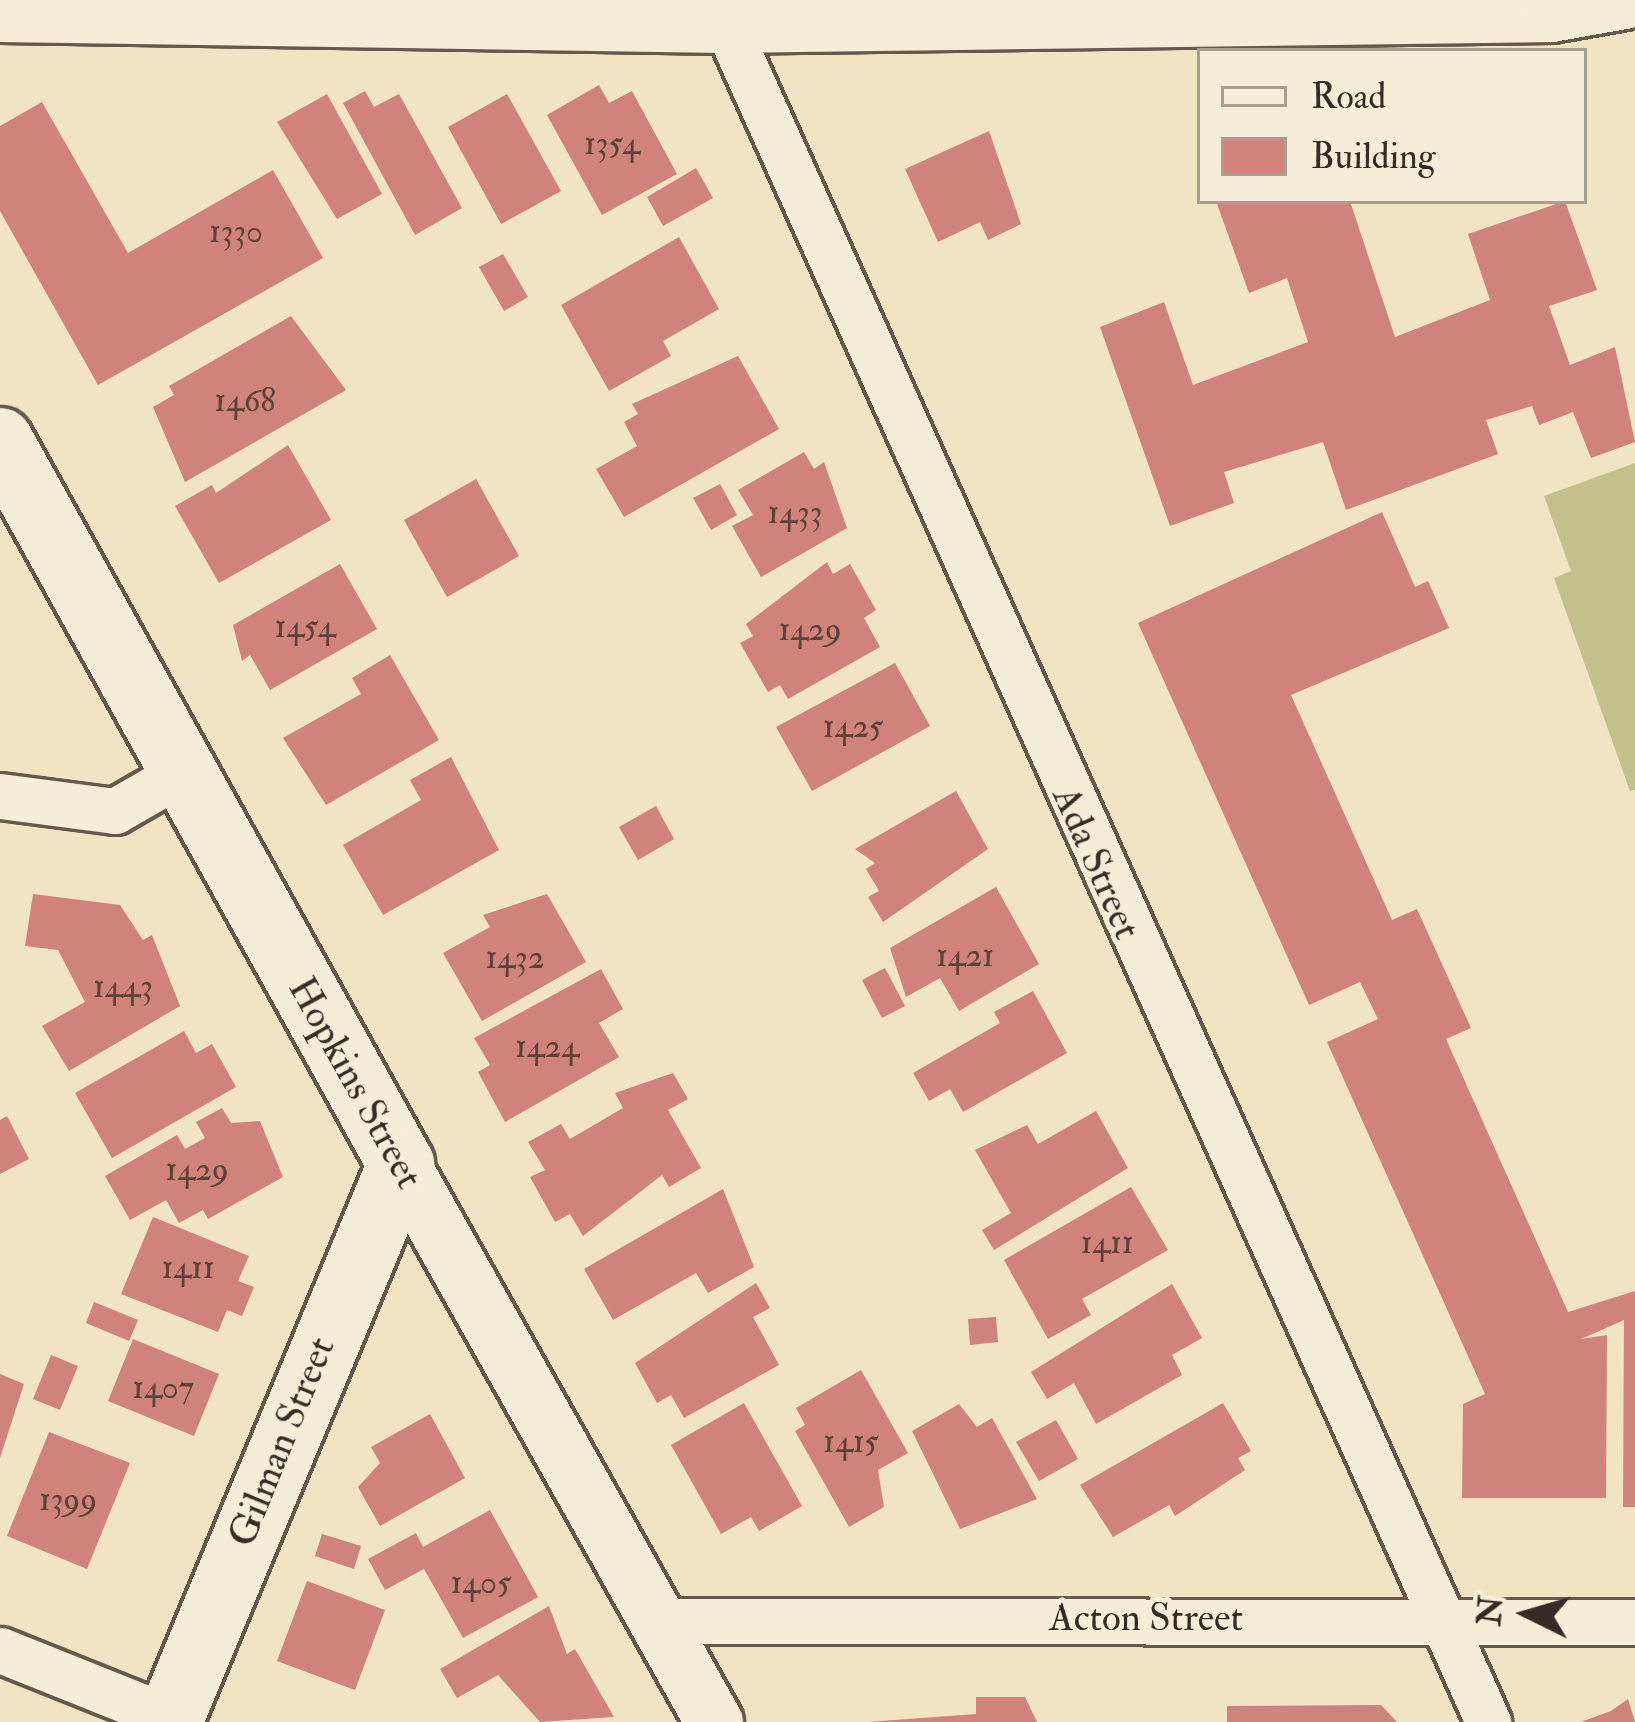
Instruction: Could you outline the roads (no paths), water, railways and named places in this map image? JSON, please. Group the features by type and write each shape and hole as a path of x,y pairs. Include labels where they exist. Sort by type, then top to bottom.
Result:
{"main road":[{"name":"Hopkins Street","path":"0,441 401,1164"},
{"name":"Gilman Street","path":"174,1721 401,1164"}],"street":[{"path":"0,13 1551,13 1631,0 1635,16"},
{"name":"Ada Street","path":"719,12 1488,1722"},
{"path":"0,796 115,811 181,773"},
{"name":"Hopkins Street","path":"401,1164 714,1722"},
{"name":"Acton Street","path":"657,1622 1635,1622"},
{"path":"0,1650 174,1721"}]}
